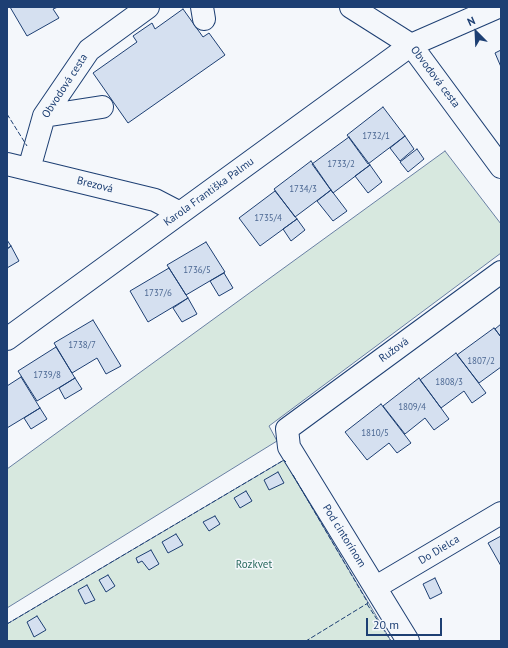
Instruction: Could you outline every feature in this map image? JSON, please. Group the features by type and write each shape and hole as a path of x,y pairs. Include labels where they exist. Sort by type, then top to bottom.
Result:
{"street":[{"name":"Obvodová cesta","path":"29,169 44,116 89,50 148,7"},
{"name":"Obvodová cesta","path":"351,7 411,45 501,167"},
{"name":"Karola Františka Palmu","path":"7,339 411,45 498,7"},
{"path":"44,116 102,107"},
{"name":"Brezová","path":"7,164 154,200 180,213"},
{"name":"Ružová","path":"286,429 501,272"},
{"name":"Pod cintorínom","path":"286,429 288,447 408,641"},
{"name":"Do Dielca","path":"376,587 501,513"}],"green space":[{"path":"445,151 501,224 501,253 269,426 277,441 7,608 7,469"},
{"name":"Rozkvet","path":"284,460 391,641 7,641 7,624"}],"building":[{"path":"10,7 58,7 53,9 59,18 27,36"},
{"path":"183,9 203,37 209,33 225,55 128,123 93,73 137,42 133,36 152,23 155,29"},
{"path":"501,50 501,67 495,53"},
{"path":"383,107 405,136 368,164 347,135"},
{"path":"405,136 414,149 400,161 390,148"},
{"path":"349,137 370,165 333,193 312,164"},
{"path":"417,149 424,159 408,172 400,162"},
{"path":"311,161 331,190 295,217 274,189"},
{"path":"370,165 382,182 368,193 355,176"},
{"path":"331,190 347,211 333,221 317,201"},
{"path":"275,191 297,219 260,246 239,218"},
{"path":"297,219 305,230 291,241 283,229"},
{"path":"7,240 11,246 7,249"},
{"path":"206,242 225,272 186,295 167,265"},
{"path":"11,246 19,261 7,268 7,249"},
{"path":"169,268 188,298 148,322 130,291"},
{"path":"224,273 233,288 219,296 210,281"},
{"path":"188,298 197,314 182,322 173,308"},
{"path":"93,320 121,366 106,374 97,358 72,373 54,343"},
{"path":"501,324 501,337 495,329"},
{"path":"494,328 501,337 501,367 479,383 457,355"},
{"path":"56,347 75,378 37,401 18,371"},
{"path":"456,353 486,393 472,403 464,391 441,408 420,380"},
{"path":"21,377 40,408 7,428 7,386"},
{"path":"75,378 82,389 65,399 59,388"},
{"path":"419,378 449,419 434,430 425,418 405,434 383,406"},
{"path":"381,404 411,443 397,453 389,443 367,460 345,432"},
{"path":"40,408 47,419 31,429 24,418"},
{"path":"278,472 284,483 269,490 264,480"},
{"path":"246,491 252,501 240,508 234,498"},
{"path":"215,516 220,524 209,531 203,522"},
{"path":"176,534 183,545 168,553 162,542"},
{"path":"501,536 501,566 488,543"},
{"path":"151,550 159,564 149,570 142,561 138,563 136,558"},
{"path":"108,575 115,586 106,592 99,580"},
{"path":"435,578 442,593 430,599 423,584"},
{"path":"87,585 95,600 85,604 78,590"},
{"path":"37,616 46,630 34,637 27,622"}],"fence":[{"path":"7,114 27,146"},
{"path":"7,624 284,460 286,462"},
{"path":"293,475 368,603 306,641"},
{"path":"367,604 391,641"}]}
